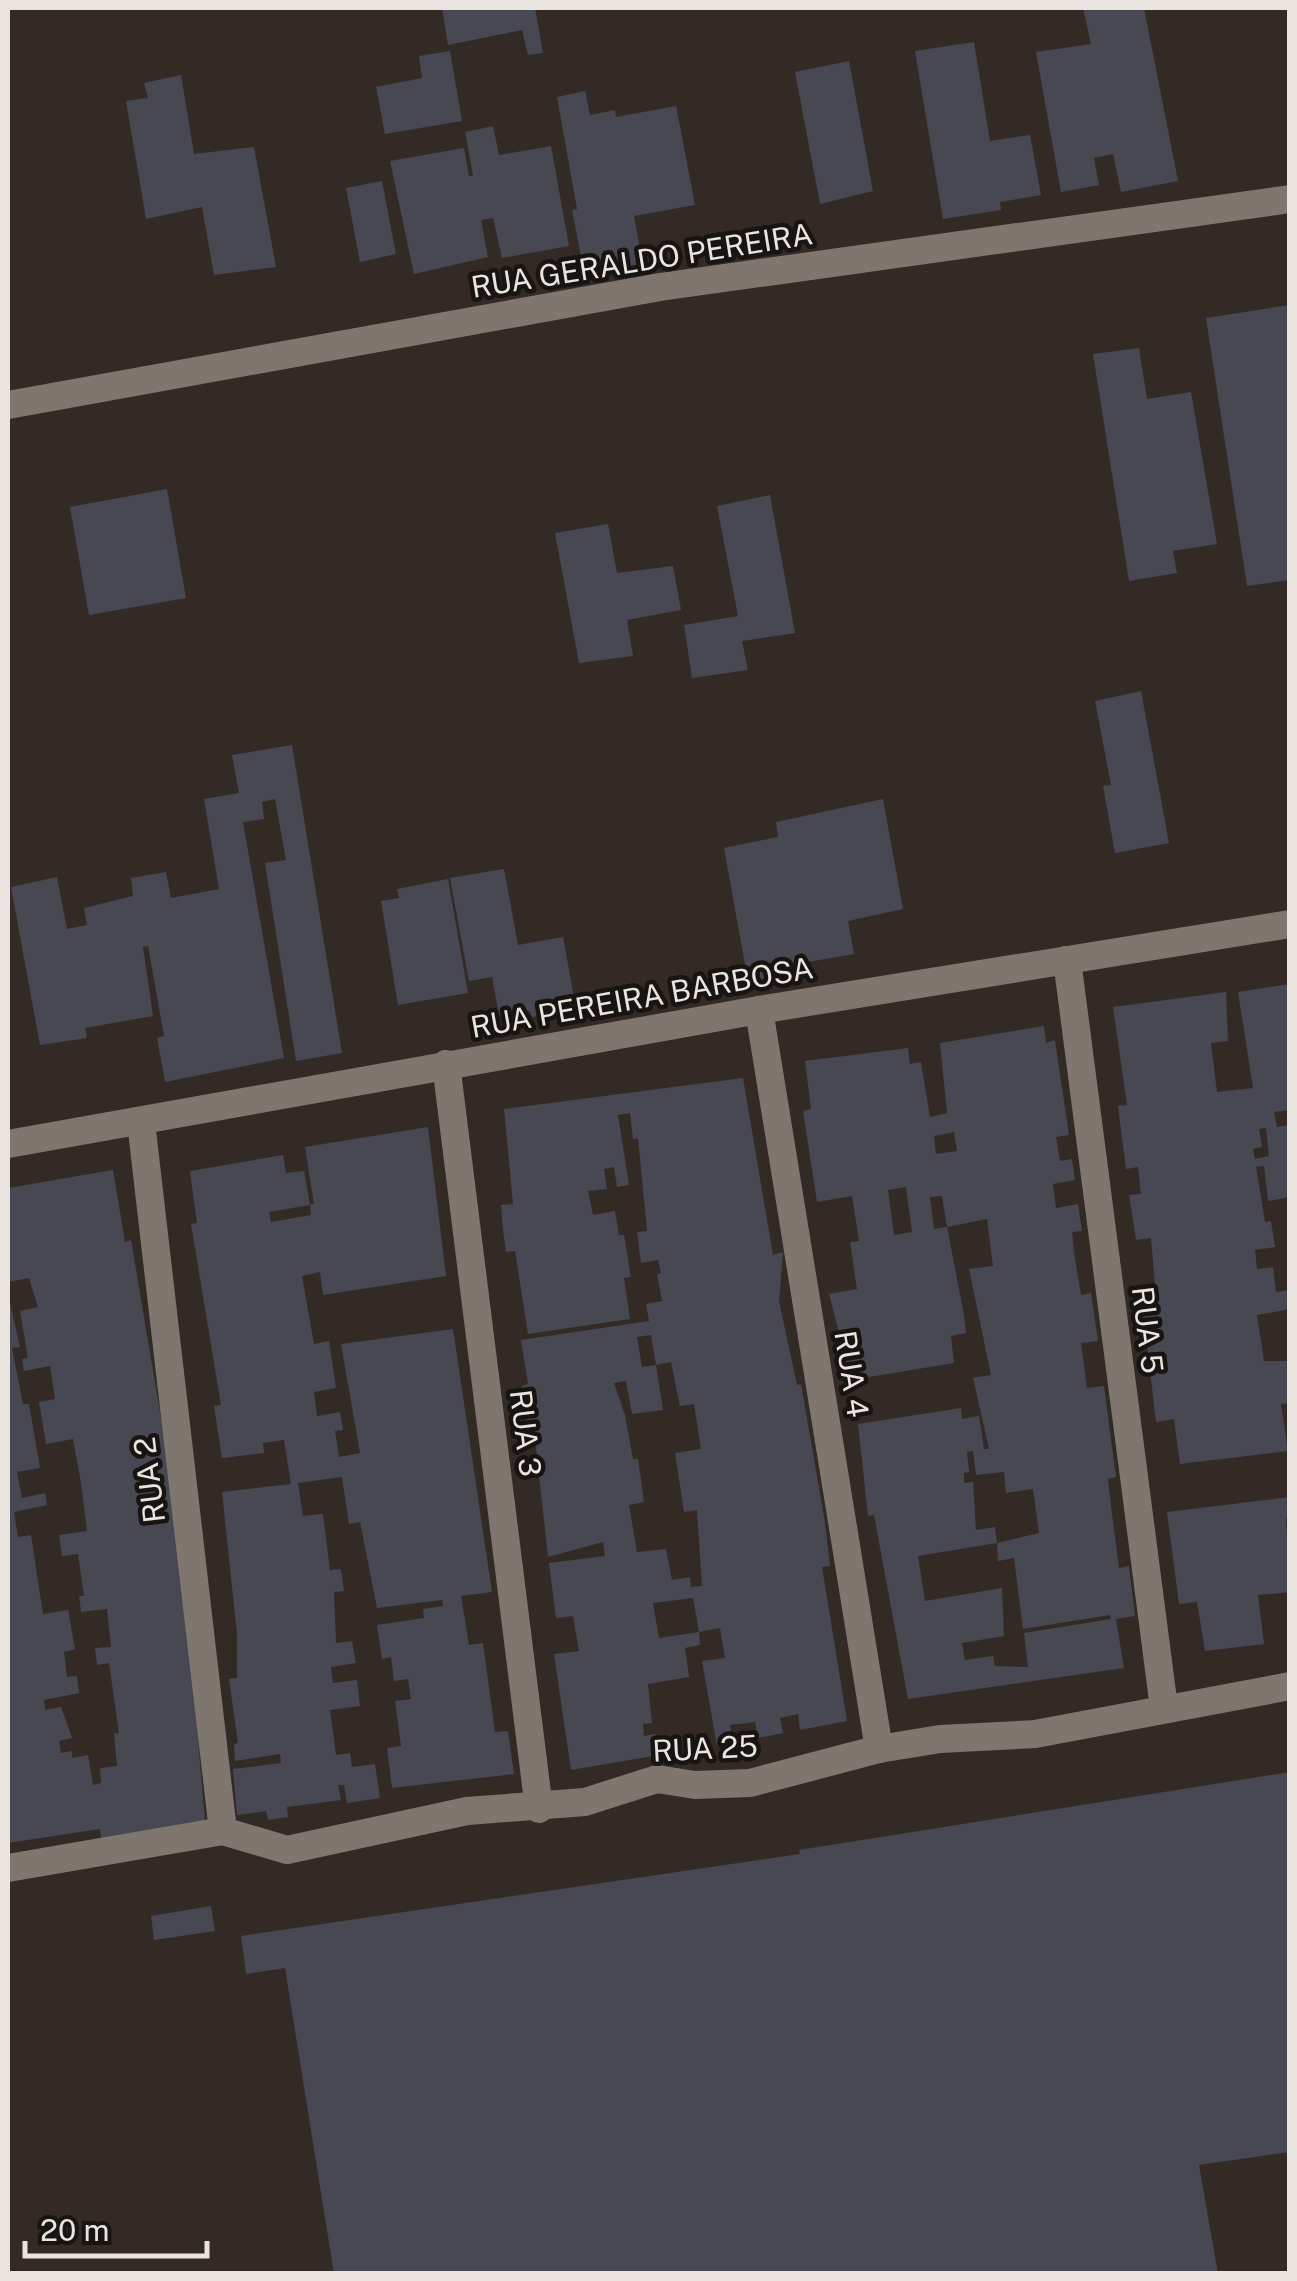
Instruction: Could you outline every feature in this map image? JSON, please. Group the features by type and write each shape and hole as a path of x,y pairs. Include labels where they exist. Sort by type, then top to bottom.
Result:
{"street":[{"name":"RUA GERALDO PEREIRA","path":"8,404 660,287 1290,199"},
{"name":"RUA PEREIRA BARBOSA","path":"8,1144 759,1010 1290,924"},
{"name":"RUA 5","path":"1067,960 1164,1708"},
{"name":"RUA 4","path":"759,1010 878,1749"},
{"name":"RUA 3","path":"446,1064 539,1809"},
{"name":"RUA 2","path":"141,1122 223,1831"},
{"name":"RUA 25","path":"8,1868 223,1831 287,1850 467,1811 539,1809 585,1802 658,1779 695,1785 750,1783 878,1749 940,1739 1035,1734 1290,1686"}],"building":[{"path":"442,8 535,8 543,53 528,55 522,30 448,45"},
{"path":"1083,8 1144,8 1178,181 1121,192 1113,154 1094,158 1099,185 1061,192 1036,52 1091,44"},
{"path":"974,42 990,141 1030,135 1041,195 1000,202 1001,210 943,219 915,51"},
{"path":"450,51 462,121 385,134 376,87 422,78 419,56"},
{"path":"849,61 873,191 820,204 795,72"},
{"path":"181,75 194,154 254,147 276,267 214,275 202,207 146,219 126,101 148,98 144,83"},
{"path":"585,91 590,115 615,110 616,117 676,106 695,205 634,216 643,266 601,272 600,259 582,261 557,97"},
{"path":"493,126 499,155 551,146 569,246 502,258 493,218 481,220 488,257 414,274 390,161 464,148 469,176 473,176 465,132"},
{"path":"382,181 396,254 360,262 346,188"},
{"path":"1290,305 1290,580 1247,586 1206,318"},
{"path":"1139,348 1147,399 1191,392 1217,544 1173,551 1177,573 1129,581 1093,354"},
{"path":"167,489 186,598 89,615 70,507"},
{"path":"770,495 795,633 742,641 748,670 692,678 684,625 738,616 717,506"},
{"path":"608,524 617,573 673,566 681,610 627,620 633,656 579,663 555,533"},
{"path":"1141,691 1169,843 1115,853 1103,786 1111,785 1095,701"},
{"path":"292,745 342,1053 296,1061 265,863 286,860 275,799 262,802 264,819 243,822 284,1058 165,1082 157,1038 164,1036 148,946 143,947 153,1016 85,1028 87,1038 40,1045 11,887 57,877 67,929 87,925 84,908 133,896 131,878 166,872 171,898 219,889 204,799 239,793 232,755"},
{"path":"883,799 903,909 848,921 854,954 802,963 803,972 748,981 724,848 778,837 776,822"},
{"path":"504,869 518,945 563,937 576,1008 532,1017 530,1011 499,1016 492,977 469,981 450,878"},
{"path":"448,879 468,993 398,1005 381,901 399,898 397,889"},
{"path":"1290,984 1290,1110 1274,1112 1277,1127 1290,1125 1290,1197 1268,1201 1264,1166 1256,1167 1265,1222 1271,1221 1275,1247 1255,1250 1257,1269 1273,1267 1276,1292 1290,1290 1290,1309 1257,1315 1264,1361 1290,1361 1290,1403 1281,1404 1288,1451 1180,1464 1174,1419 1156,1422 1140,1286 1155,1285 1151,1238 1136,1240 1129,1195 1141,1194 1138,1167 1126,1169 1118,1106 1127,1105 1113,1007 1226,992 1228,1041 1211,1043 1217,1092 1253,1088 1238,992","holes":["1266,1128 1269,1156 1255,1159 1253,1149 1262,1147 1259,1129"]},
{"path":"1044,1026 1046,1043 1055,1040 1069,1135 1056,1137 1060,1161 1072,1159 1075,1180 1053,1184 1056,1208 1078,1204 1082,1231 1072,1232 1074,1252 1081,1295 1091,1293 1098,1341 1081,1343 1087,1388 1104,1386 1116,1477 1108,1479 1119,1568 1129,1566 1135,1616 1116,1619 1124,1668 908,1699 874,1515 868,1516 858,1424 961,1408 962,1419 979,1416 984,1449 989,1449 973,1378 991,1375 969,1269 993,1266 987,1219 947,1227 966,1333 951,1336 954,1363 851,1380 829,1294 857,1289 850,1242 859,1241 852,1196 817,1202 803,1111 811,1109 805,1061 908,1048 910,1064 921,1062 930,1117 947,1113 940,1043","holes":["954,1132 957,1151 936,1154 934,1136","906,1187 912,1232 894,1235 888,1190","942,1196 947,1227 934,1229 930,1197","973,1451 976,1475 1004,1472 1006,1493 1033,1489 1039,1533 997,1543 995,1527 976,1530 973,1482 964,1483 964,1473 969,1472 967,1452","997,1543 998,1561 1014,1558 1023,1629 1110,1615 1111,1619 1024,1633 1028,1667 995,1666 993,1656 965,1660 962,1643 1004,1636 1002,1588 925,1601 918,1556"]},
{"path":"743,1078 773,1255 783,1252 779,1301 797,1385 801,1384 825,1523 830,1566 822,1567 847,1721 800,1730 798,1714 780,1718 783,1733 758,1738 755,1722 730,1725 733,1743 717,1746 702,1661 725,1658 720,1628 699,1632 700,1645 685,1648 689,1677 648,1684 652,1723 643,1724 644,1736 656,1734 659,1755 571,1770 554,1654 579,1651 573,1616 556,1618 549,1563 605,1556 603,1542 548,1557 534,1430 528,1431 522,1386 528,1384 521,1340 649,1321 646,1304 662,1301 657,1274 661,1273 658,1260 641,1263 637,1232 647,1231 638,1138 633,1139 630,1113 618,1115 629,1185 617,1187 614,1167 604,1169 607,1189 588,1191 593,1215 615,1211 619,1235 624,1235 631,1277 624,1278 630,1319 528,1334 515,1251 506,1252 503,1230 501,1205 513,1204 504,1109","holes":["651,1335 656,1365 642,1367 637,1337","671,1362 680,1406 694,1404 701,1449 675,1453 684,1512 697,1510 702,1586 691,1587 690,1577 672,1580 666,1549 637,1552 629,1505 644,1502 638,1459 633,1459 614,1383 626,1381 632,1414 663,1410 656,1365","693,1598 699,1632 659,1638 653,1603"]},
{"path":"428,1127 446,1276 323,1295 320,1272 302,1276 314,1344 329,1341 336,1388 314,1392 317,1416 340,1412 343,1430 335,1431 339,1457 360,1453 341,1344 453,1329 492,1592 461,1596 469,1645 483,1643 495,1732 508,1731 514,1774 392,1788 387,1748 401,1746 395,1701 411,1699 408,1679 394,1681 391,1657 382,1659 377,1625 424,1618 423,1609 443,1606 442,1600 377,1608 360,1522 349,1524 342,1477 298,1483 303,1516 323,1514 330,1570 341,1569 344,1591 334,1592 336,1643 352,1641 356,1663 331,1667 333,1683 357,1680 360,1706 330,1710 336,1755 350,1753 352,1767 375,1764 380,1798 347,1803 344,1785 338,1785 341,1800 287,1807 288,1817 268,1820 266,1811 237,1815 233,1769 281,1763 280,1754 235,1761 234,1744 238,1743 229,1679 237,1678 237,1634 222,1492 291,1484 284,1440 263,1443 264,1453 222,1458 214,1406 221,1405 191,1224 197,1223 190,1171 283,1155 286,1173 304,1171 310,1205 314,1204 305,1147","holes":["310,1205 311,1215 271,1222 269,1212"]},
{"path":"113,1170 125,1242 131,1240 162,1424 193,1681 206,1833 102,1846 100,1829 8,1843 8,1294 20,1347 12,1348 23,1404 29,1404 40,1468 17,1472 22,1498 45,1493 47,1505 14,1512 18,1537 31,1535 43,1614 68,1610 75,1649 64,1652 67,1677 77,1676 79,1693 44,1700 45,1710 61,1707 72,1738 59,1741 61,1753 72,1751 72,1758 88,1755 93,1785 101,1783 100,1768 117,1766 114,1734 119,1733 109,1663 97,1665 95,1648 111,1647 107,1609 81,1612 79,1596 84,1596 78,1554 62,1556 59,1535 87,1531 73,1439 46,1444 39,1402 55,1399 50,1366 24,1371 22,1359 28,1358 20,1311 38,1307 29,1278 8,1282 8,1188"},
{"path":"1290,1497 1290,1518 1286,1519 1290,1592 1258,1595 1264,1644 1205,1651 1197,1602 1179,1604 1167,1512"},
{"path":"1290,1772 1290,2152 1199,2165 1218,2274 334,2274 285,1968 246,1974 241,1936 800,1854 799,1850"},
{"path":"211,1906 215,1931 154,1940 151,1916"}]}
